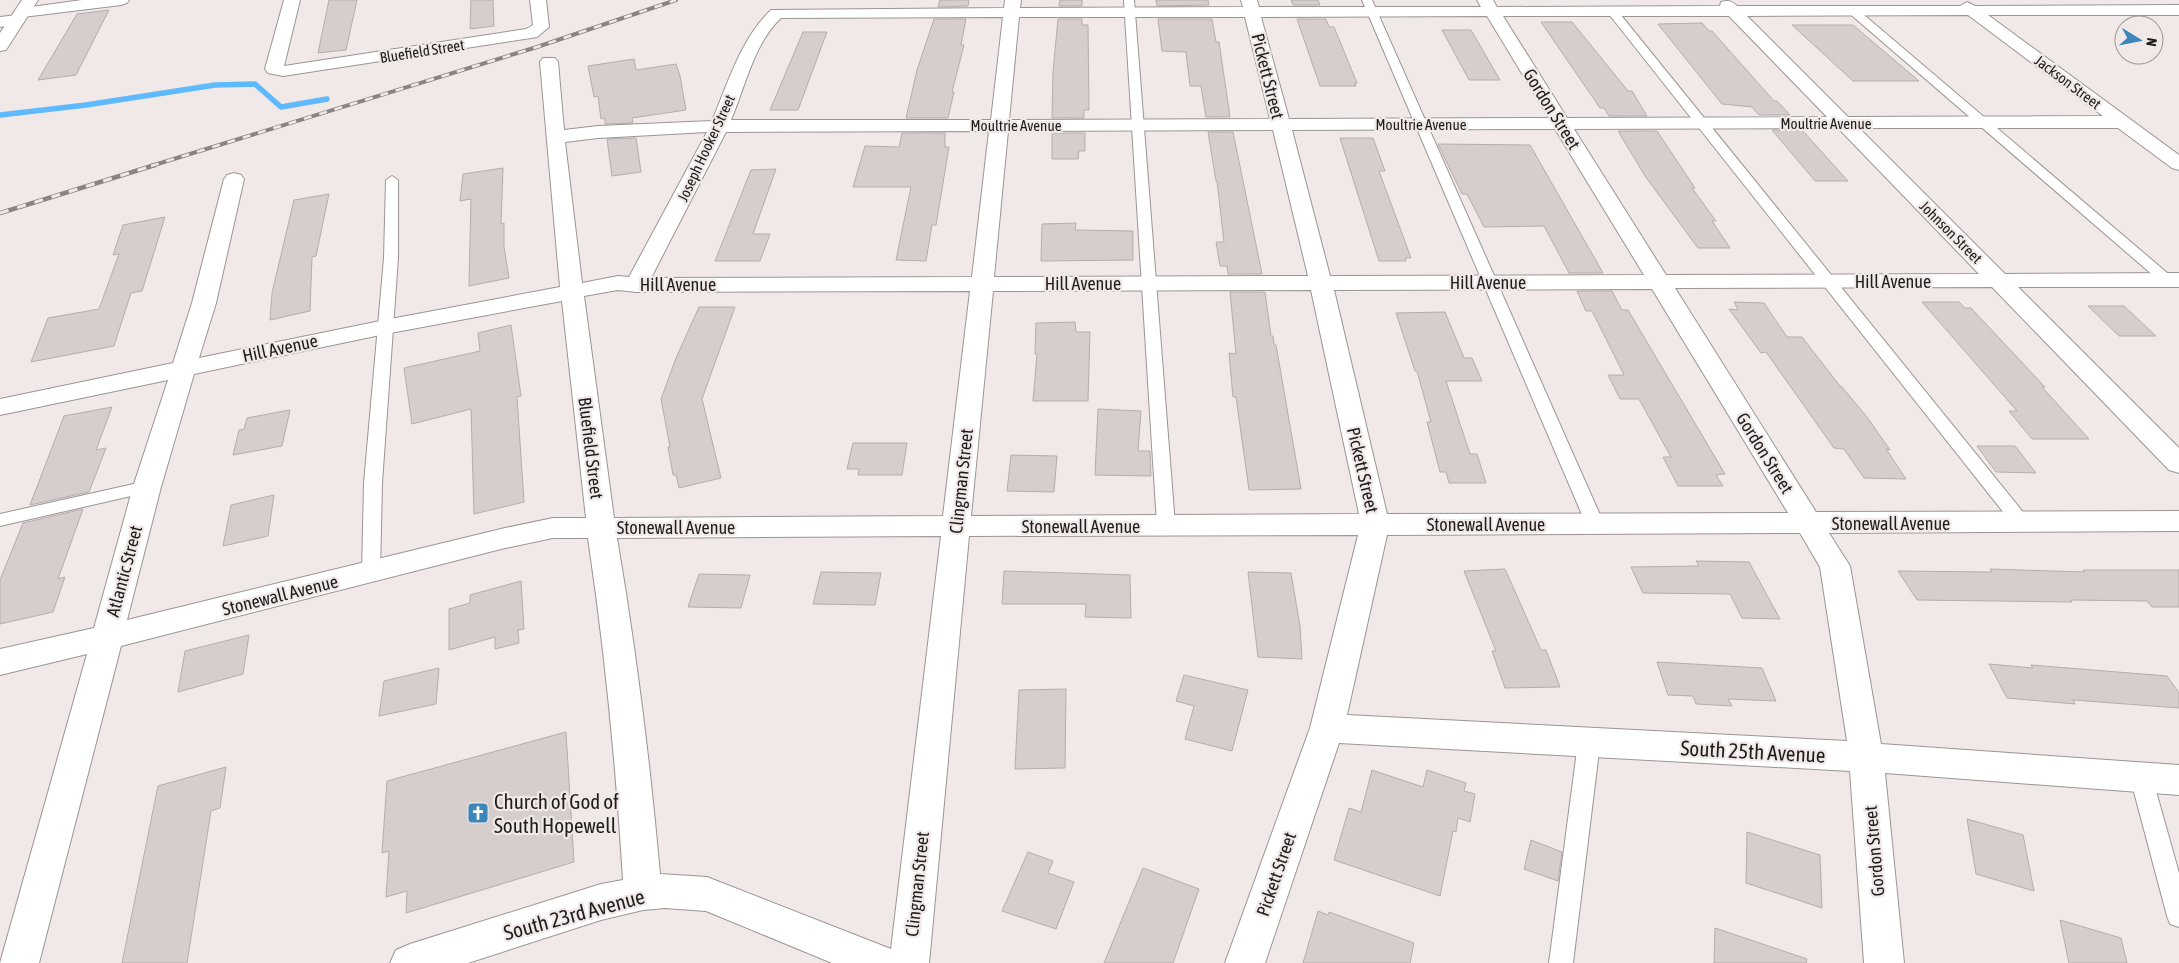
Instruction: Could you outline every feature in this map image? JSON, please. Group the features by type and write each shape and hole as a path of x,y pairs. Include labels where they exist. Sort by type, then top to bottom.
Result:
{"street":[{"path":"0,22 24,10 121,0"},
{"name":"Bluefield Street","path":"292,0 274,69 283,70 349,62 531,33 541,27 538,0"},
{"path":"1012,6 1489,6 1612,11 1728,6 1853,11 1965,5 2179,10"},
{"name":"Jackson Street","path":"1965,5 2179,164"},
{"name":"Joseph Hooker Street","path":"636,285 680,205 719,126 737,80 766,22 777,13 1012,6"},
{"name":"Clingman Street","path":"909,963 1012,6"},
{"name":"Pickett Street","path":"1245,963 1327,728 1375,524 1321,283 1250,6"},
{"name":"Gordon Street","path":"1489,6 1835,566 1866,757 1884,963"},
{"name":"Johnson Street","path":"1728,6 2179,464"},
{"path":"0,46 24,10"},
{"name":"Bluefield Street","path":"549,62 555,137 572,291 601,527 618,632 643,893"},
{"name":"Moultrie Avenue","path":"555,137 598,132 719,126 2123,122"},
{"name":"Atlantic Street","path":"19,963 92,702 106,637 147,487 204,303 234,180"},
{"name":"Hill Avenue","path":"0,407 385,326 618,282 636,285 2173,280"},
{"name":"Stonewall Avenue","path":"0,662 371,572 522,533 554,528 2179,522"},
{"name":"South 25th Avenue","path":"1327,728 1866,757 2179,780"},
{"name":"South 23rd Avenue","path":"410,963 601,902 643,893 665,891 708,894 879,963"}],"lane":[{"path":"1130,6 1166,525"},
{"path":"1369,6 1595,524"},
{"path":"1612,11 2021,522"},
{"path":"1853,11 2173,280"},
{"path":"371,572 374,483 391,258 392,180"},
{"path":"0,520 147,487"},
{"path":"1561,963 1589,743"},
{"path":"2141,777 2179,916"}],"building":[{"path":"329,0 357,0 346,50 318,53"},
{"path":"471,0 493,0 494,26 470,29"},
{"path":"940,0 969,0 968,6 938,7"},
{"path":"1060,0 1082,0 1082,6 1059,6"},
{"path":"1156,0 1208,0 1209,5 1157,6"},
{"path":"1291,0 1318,0 1320,5 1293,5"},
{"path":"109,10 76,75 38,80 77,14"},
{"path":"934,19 966,19 961,45 964,45 952,92 954,92 948,118 906,118 917,70"},
{"path":"1058,19 1082,19 1082,25 1088,25 1089,110 1084,110 1084,118 1052,118 1053,72"},
{"path":"1158,19 1212,19 1216,42 1219,42 1230,117 1206,117 1201,86 1190,86 1186,52 1162,51"},
{"path":"1297,19 1326,19 1329,27 1334,27 1357,83 1355,83 1356,86 1320,86"},
{"path":"1541,22 1572,22 1628,91 1632,91 1647,116 1609,116 1604,108 1600,108"},
{"path":"1702,23 1709,31 1712,31 1774,101 1777,101 1790,115 1759,115 1752,107 1722,104 1658,24"},
{"path":"1792,25 1853,25 1919,81 1853,81"},
{"path":"1442,30 1471,30 1500,80 1469,80"},
{"path":"803,32 827,32 798,110 770,110"},
{"path":"634,59 636,70 676,64 686,110 632,118 633,123 605,124 605,118 601,119 598,96 594,97 588,66"},
{"path":"1772,130 1802,130 1848,181 1815,181"},
{"path":"1618,131 1657,131 1695,188 1692,188 1716,221 1712,221 1730,248 1698,248 1645,176"},
{"path":"1208,132 1233,132 1262,274 1228,274 1227,266 1220,266 1216,242 1224,242 1217,181"},
{"path":"902,133 945,133 945,147 949,147 936,225 932,225 926,261 896,260 911,187 853,187 865,146 899,147"},
{"path":"1052,133 1085,133 1085,151 1079,151 1078,159 1052,159"},
{"path":"636,138 641,172 612,176 607,139"},
{"path":"1340,138 1373,138 1385,171 1379,171 1411,258 1405,258 1406,261 1379,261"},
{"path":"1438,144 1530,145 1603,273 1569,273 1544,226 1484,227 1467,194 1462,194"},
{"path":"503,168 501,224 504,223 504,247 509,278 469,286 471,199 460,201 463,174"},
{"path":"776,169 753,234 770,234 760,261 715,261 751,170"},
{"path":"329,194 316,256 312,257 310,311 270,320 272,293 294,200"},
{"path":"165,217 142,291 131,293 114,346 31,362 48,318 99,309 119,254 113,255 123,225"},
{"path":"1076,223 1075,230 1133,231 1133,260 1041,261 1042,224"},
{"path":"1577,291 1612,291 1622,310 1628,310 1725,474 1716,475 1723,486 1678,486 1663,457 1671,457 1639,399 1620,399 1608,375 1624,375 1592,311 1586,311"},
{"path":"1230,292 1265,292 1271,336 1273,336 1274,344 1276,345 1301,489 1249,490 1236,397 1233,397 1229,353 1236,354"},
{"path":"1734,302 1764,303 1787,337 1802,337 1867,417 1890,450 1886,449 1906,479 1864,478 1844,449 1834,448 1766,352 1761,353 1729,309 1738,310"},
{"path":"1922,302 1959,302 1965,308 1971,308 2045,387 2042,387 2089,439 2032,439 2009,411 2017,411"},
{"path":"2088,306 2124,306 2156,336 2119,336"},
{"path":"699,307 735,307 702,399 721,478 679,488 676,475 673,475 661,399 676,358"},
{"path":"1445,312 1464,358 1472,358 1482,381 1446,381 1470,454 1477,454 1486,483 1449,483 1446,472 1440,472 1427,422 1431,422 1417,371 1415,371 1396,313"},
{"path":"1075,322 1076,332 1090,332 1088,401 1033,401 1037,354 1035,354 1036,323"},
{"path":"511,325 521,396 517,397 524,502 474,514 471,409 412,424 404,368 480,351 478,333"},
{"path":"112,407 96,450 106,448 89,492 30,505 64,416"},
{"path":"1098,409 1141,411 1138,451 1150,451 1151,476 1095,475"},
{"path":"290,410 282,446 233,455 239,430 244,429 247,418"},
{"path":"853,443 907,443 902,475 858,475 859,469 847,469"},
{"path":"1977,446 2015,446 2036,473 1996,472"},
{"path":"1011,455 1057,456 1054,492 1007,491"},
{"path":"274,495 268,536 223,546 231,505"},
{"path":"83,509 58,579 65,577 53,612 0,624 0,580 23,523"},
{"path":"1696,561 1749,562 1780,619 1742,618 1730,594 1643,593 1631,567 1699,566"},
{"path":"1505,569 1541,650 1546,650 1560,687 1505,688 1492,651 1496,651 1464,571"},
{"path":"1990,569 2084,572 2083,570 2179,570 2179,607 2152,607 2147,601 1917,600 1898,571 1992,572"},
{"path":"1004,571 1130,575 1131,618 1085,617 1086,604 1002,604"},
{"path":"821,572 881,573 875,605 813,604"},
{"path":"1248,572 1291,573 1300,626 1302,659 1258,657"},
{"path":"699,574 750,575 741,608 688,607"},
{"path":"521,581 524,629 518,630 519,643 495,649 495,637 449,650 449,609 470,603 470,595"},
{"path":"249,635 243,674 178,692 185,651"},
{"path":"1657,662 1762,668 1776,701 1728,699 1732,706 1696,704 1693,696 1668,695"},
{"path":"1989,664 2033,668 2031,665 2167,676 2179,693 2179,708 2073,700 2075,704 2007,698"},
{"path":"439,668 436,704 379,716 384,681"},
{"path":"1184,675 1248,690 1232,751 1185,739 1194,706 1176,701"},
{"path":"1066,689 1065,768 1015,769 1019,690"},
{"name":"Church of God of South Hopewell","path":"566,732 574,862 406,913 407,891 386,897 389,851 382,853 387,781"},
{"path":"226,767 220,808 211,811 187,963 122,963 158,786"},
{"path":"1372,770 1423,787 1427,770 1466,783 1464,791 1475,794 1470,822 1458,818 1456,832 1453,831 1440,896 1334,860 1349,808 1361,812"},
{"path":"1967,819 2023,835 2034,891 1976,874"},
{"path":"1747,832 1820,855 1822,908 1746,883"},
{"path":"1531,840 1562,852 1558,881 1524,869"},
{"path":"1028,852 1053,861 1048,873 1074,882 1056,929 1002,911"},
{"path":"1143,868 1199,889 1173,963 1104,963"},
{"path":"1318,911 1328,915 1329,912 1414,943 1410,963 1303,963"},
{"path":"2060,920 2121,938 2127,963 2069,963"},
{"path":"1715,928 1807,959 1806,963 1714,963"}],"waterway":[{"path":"0,115 86,105 215,85 255,84 281,107 327,99"}],"railway":[{"path":"151,166 537,47 676,0"},
{"path":"0,213 155,165"}],"place":[{"name":"Church of God of South Hopewell","path":"478,813"}]}
